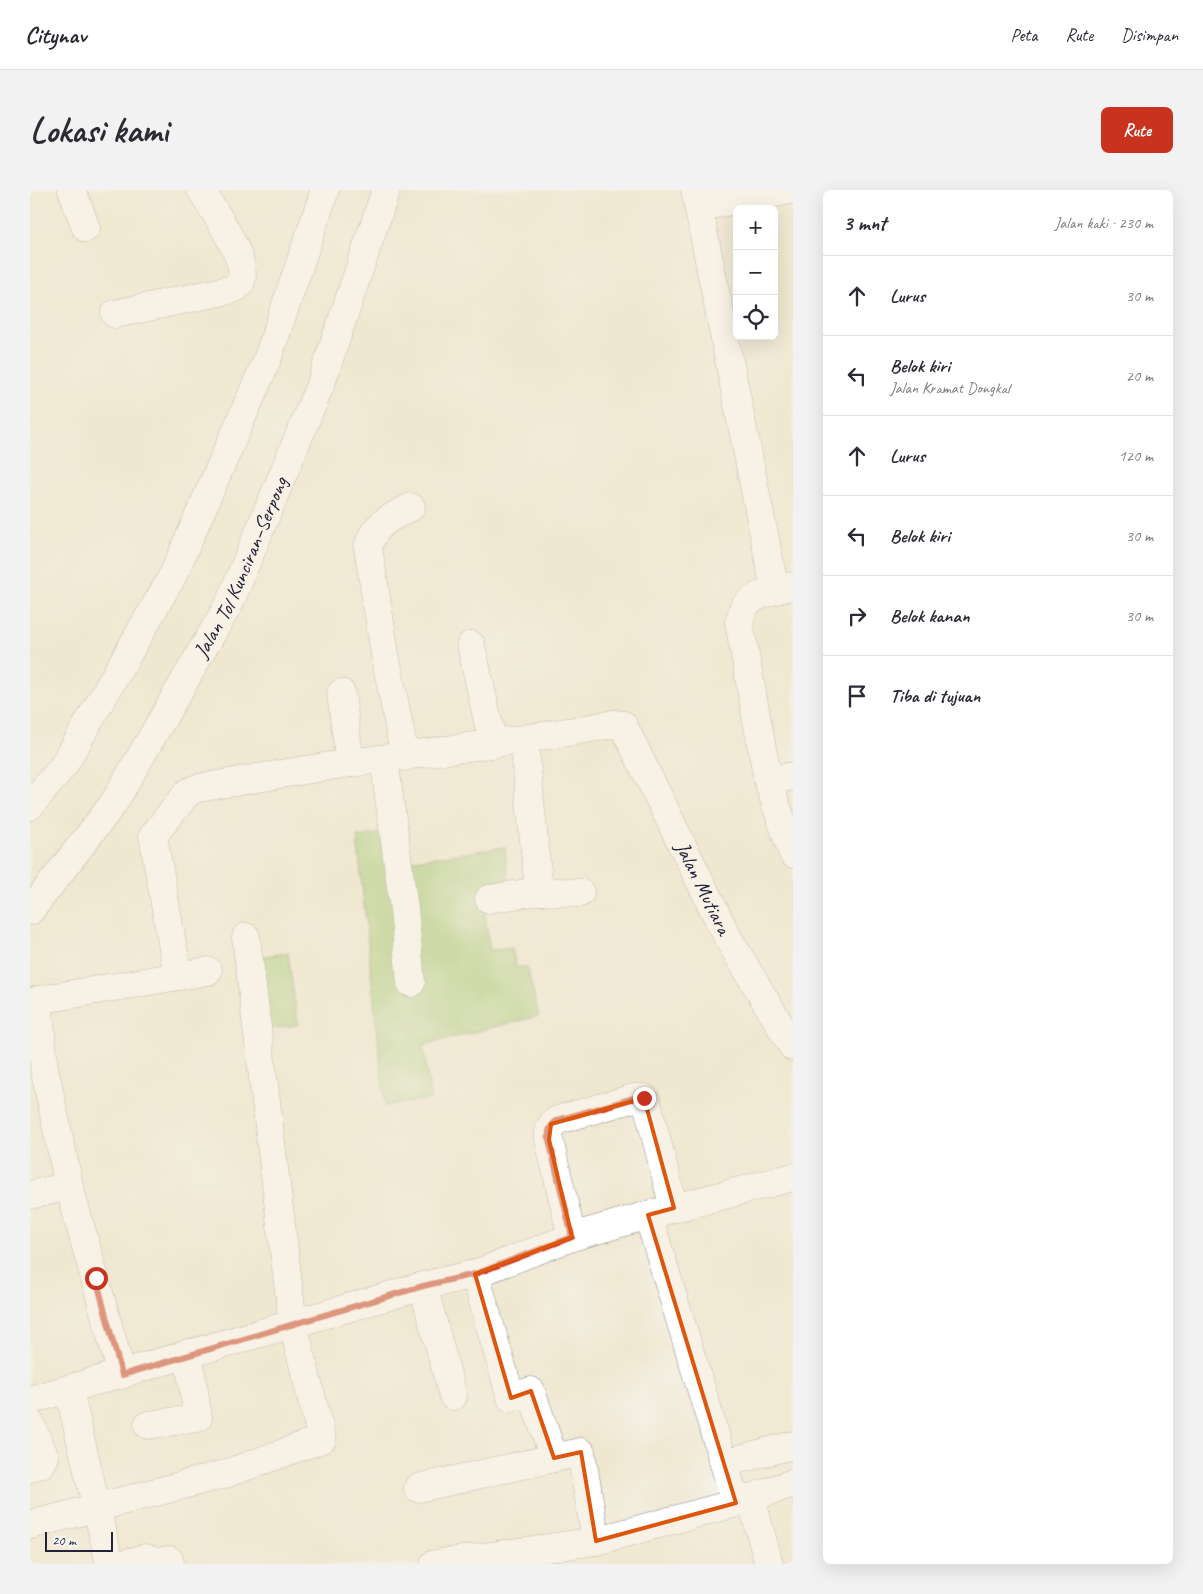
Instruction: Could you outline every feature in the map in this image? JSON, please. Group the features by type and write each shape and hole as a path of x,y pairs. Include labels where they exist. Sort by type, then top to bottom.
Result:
{"main road":[{"path":"72,190 86,228"},
{"path":"115,314 229,290 240,284 242,280 240,263 225,230 201,190"},
{"path":"30,806 64,765 173,575 267,360 325,190"},
{"name":"Jalan Tol Kunciran–Serpong","path":"30,911 113,804 229,604 322,383 386,190"},
{"path":"792,190 697,199 784,588 753,600 744,607 739,622 780,778 793,854"},
{"path":"411,507 381,524 375,531 368,547 385,654 395,758 404,909 411,983"},
{"path":"471,645 492,744"},
{"path":"341,693 350,763"},
{"name":"Jalan Mutiara","path":"524,740 614,724 623,725 629,732 728,938 793,1048"},
{"path":"178,976 153,836 188,792 198,788 350,763 524,740 539,891"},
{"path":"489,899 539,891 580,893"},
{"path":"30,1525 225,1474 322,1439 293,1324 246,937"},
{"path":"122,1375 37,1069 38,1000 208,970"},
{"path":"572,1237 548,1132 550,1124 558,1120 640,1097 644,1098 647,1103 674,1208"},
{"path":"30,1400 122,1375 423,1286 475,1274 572,1237 793,1177"},
{"path":"30,1195 69,1186"},
{"path":"648,1215 724,1463 743,1501 769,1564"},
{"path":"475,1274 511,1398 531,1391 554,1458"},
{"path":"423,1286 454,1396"},
{"path":"148,1425 198,1418 188,1354"},
{"path":"69,1390 110,1564"},
{"path":"30,1423 45,1457 41,1464 30,1468"},
{"path":"724,1463 793,1445"},
{"path":"418,1488 581,1452 596,1542"},
{"path":"434,1564 596,1542 743,1501 793,1483"},
{"path":"123,1564 145,1558 156,1562 169,1560 170,1564"}],"highlighted area":[{"path":"644,1098 674,1208 648,1215 736,1503 596,1541 581,1452 554,1458 531,1391 511,1398 475,1274 572,1237 549,1140 551,1124"}],"green space":[{"path":"389,832 393,863 505,847 509,893 482,894 490,950 512,948 516,967 527,967 539,1016 423,1045 431,1099 385,1106 357,837"},
{"path":"288,953 298,1025 264,1030 254,957"}],"route":[{"path":"96,1278 122,1375 423,1286 475,1274 572,1237 549,1140 550,1124 634,1098 644,1098"}]}
